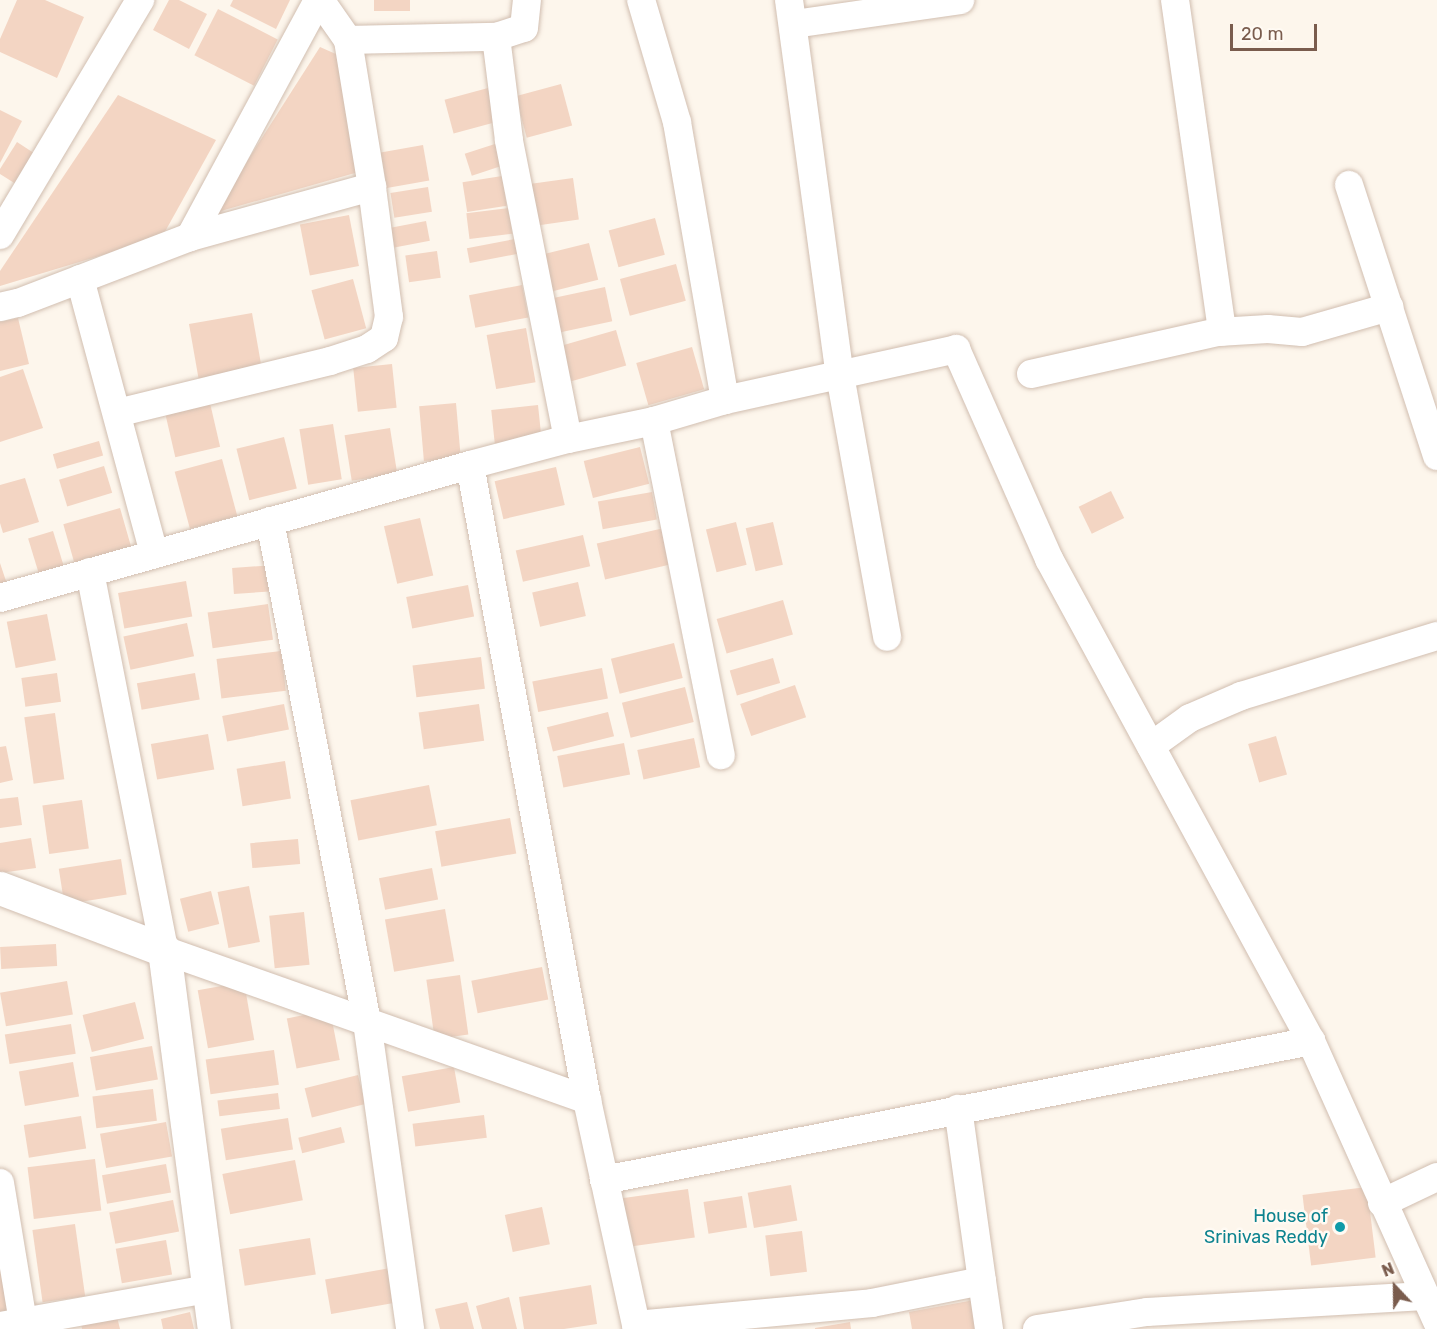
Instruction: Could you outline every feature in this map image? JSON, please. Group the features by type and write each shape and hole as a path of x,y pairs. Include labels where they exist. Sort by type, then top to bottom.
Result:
{"street":[{"path":"0,235 140,0"},
{"path":"117,413 330,361 367,349 384,338 389,317 372,187 348,40 319,0 190,237"},
{"path":"348,40 496,37 524,28 527,0"},
{"path":"641,0 677,122 725,400"},
{"path":"887,637 840,375 791,12 960,0"},
{"path":"1175,0 1222,332"},
{"path":"496,37 509,140 568,439"},
{"path":"1349,185 1437,456"},
{"path":"0,307 190,237 372,187"},
{"path":"80,279 153,554"},
{"path":"1031,375 1222,332 1268,329 1302,332 1389,307"},
{"path":"0,598 568,439 654,421 725,400 956,349 1049,559 1311,1041 1437,1322"},
{"path":"654,421 721,754"},
{"path":"470,465 587,1100 604,1180 629,1328 872,1303 982,1281"},
{"path":"270,521 367,1022 410,1329"},
{"path":"90,572 164,950 214,1329"},
{"path":"1151,746 1190,718 1241,696 1437,636"},
{"path":"0,888 164,950 587,1100"},
{"path":"604,1180 1311,1041"},
{"path":"958,1109 989,1329"},
{"path":"1382,1203 1437,1178"},
{"path":"0,1183 11,1324 208,1289"},
{"path":"1037,1329 1147,1311 1425,1296"}],"building":[{"path":"17,0 45,0 84,17 57,78 0,52 0,39"},
{"path":"169,0 179,0 207,14 189,49 153,30"},
{"path":"233,0 290,0 276,29 230,6"},
{"path":"374,0 410,0 410,11 374,11"},
{"path":"218,9 278,39 254,86 194,55"},
{"path":"320,47 338,55 362,171 214,213"},
{"path":"561,84 572,126 527,138 516,96"},
{"path":"488,88 497,122 454,133 445,100"},
{"path":"118,95 216,140 162,237 0,286 0,271"},
{"path":"0,110 22,121 0,163"},
{"path":"17,142 46,161 27,191 0,174 0,169"},
{"path":"498,143 505,165 472,176 465,154"},
{"path":"423,145 429,180 387,188 381,152"},
{"path":"502,176 507,206 467,212 462,182"},
{"path":"573,178 579,220 537,225 531,184"},
{"path":"428,187 432,212 394,218 390,193"},
{"path":"509,208 512,234 469,239 466,213"},
{"path":"349,215 359,266 310,276 300,225"},
{"path":"655,218 665,255 618,267 609,230"},
{"path":"426,221 430,241 394,248 391,228"},
{"path":"515,239 518,254 470,263 467,248"},
{"path":"589,243 598,280 553,291 543,254"},
{"path":"437,251 441,278 409,282 405,255"},
{"path":"676,264 686,301 630,316 620,279"},
{"path":"353,279 366,328 325,339 311,290"},
{"path":"522,285 528,317 475,328 469,295"},
{"path":"605,287 612,321 559,332 552,298"},
{"path":"252,313 262,371 199,382 189,324"},
{"path":"18,318 29,364 0,371 0,322"},
{"path":"526,328 536,382 496,389 487,335"},
{"path":"616,330 626,366 571,381 561,346"},
{"path":"692,347 704,389 648,405 636,363"},
{"path":"392,364 397,408 358,412 353,368"},
{"path":"23,369 43,428 0,442 0,377"},
{"path":"210,403 220,447 175,457 165,413"},
{"path":"456,403 461,458 424,461 419,406"},
{"path":"538,405 542,443 495,448 491,410"},
{"path":"333,424 342,479 308,485 299,429"},
{"path":"390,428 397,473 352,481 345,435"},
{"path":"284,437 297,488 249,500 236,449"},
{"path":"99,441 103,455 57,469 53,454"},
{"path":"640,447 649,484 593,498 584,461"},
{"path":"222,459 237,516 190,529 175,472"},
{"path":"104,466 112,493 67,507 59,480"},
{"path":"556,467 565,505 503,519 495,481"},
{"path":"25,478 39,522 3,533 0,523 0,485"},
{"path":"1111,491 1124,518 1092,534 1079,507"},
{"path":"652,492 657,520 603,529 598,502"},
{"path":"120,508 131,546 74,563 63,524"},
{"path":"420,518 433,575 397,584 384,526"},
{"path":"736,522 747,565 717,572 706,529"},
{"path":"773,522 783,565 756,571 746,528"},
{"path":"664,528 672,564 605,580 597,544"},
{"path":"53,531 64,567 39,575 28,539"},
{"path":"583,535 590,566 523,582 516,551"},
{"path":"0,563 7,584 0,587"},
{"path":"275,565 277,591 234,594 232,568"},
{"path":"186,581 192,616 124,628 118,593"},
{"path":"578,582 586,616 540,627 532,593"},
{"path":"468,585 474,616 412,628 406,597"},
{"path":"783,600 793,635 727,654 717,619"},
{"path":"268,604 273,640 213,648 208,612"},
{"path":"47,614 56,660 16,668 7,622"},
{"path":"187,623 194,656 130,670 123,637"},
{"path":"674,643 683,678 620,694 611,659"},
{"path":"281,651 286,691 221,699 216,659"},
{"path":"481,657 485,689 416,697 413,665"},
{"path":"773,658 780,683 737,695 730,670"},
{"path":"602,668 608,698 538,712 532,682"},
{"path":"57,673 61,702 25,707 21,678"},
{"path":"195,673 200,700 142,710 137,683"},
{"path":"795,685 806,717 751,736 740,704"},
{"path":"685,687 694,722 631,738 622,703"},
{"path":"284,704 289,730 227,742 222,716"},
{"path":"479,704 484,741 424,749 419,712"},
{"path":"608,712 614,736 553,751 547,727"},
{"path":"55,713 64,779 34,784 24,717"},
{"path":"208,734 214,769 157,780 151,744"},
{"path":"1276,736 1287,774 1259,782 1248,744"},
{"path":"694,738 700,767 644,779 637,750"},
{"path":"624,743 630,774 563,787 557,756"},
{"path":"6,746 13,780 0,783 0,747"},
{"path":"285,761 291,799 243,806 237,769"},
{"path":"429,785 437,825 358,841 350,800"},
{"path":"18,797 22,825 0,828 0,799"},
{"path":"82,800 89,849 49,854 42,806"},
{"path":"510,818 516,853 441,867 435,831"},
{"path":"31,838 36,868 0,873 0,843"},
{"path":"298,839 300,864 252,868 250,843"},
{"path":"121,859 127,895 64,904 59,869"},
{"path":"432,868 438,899 385,910 379,878"},
{"path":"249,886 260,942 228,948 218,892"},
{"path":"211,891 219,924 188,932 180,899"},
{"path":"445,909 454,961 394,972 385,920"},
{"path":"304,912 310,965 275,968 269,916"},
{"path":"56,944 57,966 1,969 0,947"},
{"path":"542,967 548,999 478,1013 471,981"},
{"path":"460,975 468,1034 435,1039 426,980"},
{"path":"67,981 73,1014 6,1026 0,993"},
{"path":"244,982 254,1040 208,1048 198,990"},
{"path":"135,1002 144,1039 92,1052 83,1015"},
{"path":"330,1010 340,1060 297,1068 287,1018"},
{"path":"71,1024 76,1054 10,1064 5,1034"},
{"path":"152,1046 158,1079 96,1090 90,1057"},
{"path":"274,1050 279,1085 211,1094 206,1060"},
{"path":"73,1062 79,1096 25,1106 19,1072"},
{"path":"454,1067 460,1102 408,1112 402,1076"},
{"path":"358,1075 365,1104 312,1117 305,1088"},
{"path":"153,1089 157,1121 96,1128 92,1096"},
{"path":"278,1093 280,1109 219,1116 217,1100"},
{"path":"484,1115 487,1138 415,1147 413,1124"},
{"path":"81,1116 86,1149 29,1158 24,1125"},
{"path":"288,1118 293,1150 226,1160 221,1129"},
{"path":"166,1122 172,1156 106,1168 100,1134"},
{"path":"341,1127 345,1143 302,1153 298,1138"},
{"path":"95,1159 101,1211 34,1219 28,1167"},
{"path":"295,1160 303,1200 230,1214 222,1174"},
{"path":"166,1164 171,1193 107,1204 102,1175"},
{"path":"791,1185 797,1220 754,1228 748,1193"},
{"name":"House of Srinivas Reddy","path":"1367,1187 1376,1257 1311,1265 1302,1195"},
{"path":"688,1189 695,1238 624,1248 617,1199"},
{"path":"742,1196 747,1228 708,1234 703,1202"},
{"path":"173,1200 179,1231 115,1244 109,1212"},
{"path":"542,1207 550,1244 513,1252 505,1215"},
{"path":"75,1224 85,1296 43,1302 32,1230"},
{"path":"802,1231 807,1272 770,1276 765,1236"},
{"path":"310,1238 316,1275 245,1286 239,1249"},
{"path":"166,1240 172,1274 122,1283 116,1249"},
{"path":"0,1261 16,1309 0,1312"},
{"path":"396,1267 402,1301 331,1314 325,1280"},
{"path":"591,1285 597,1324 564,1329 524,1329 519,1297"},
{"path":"509,1297 517,1329 482,1329 476,1306"},
{"path":"974,1300 980,1329 912,1329 909,1312"},
{"path":"467,1302 474,1329 440,1329 435,1309"},
{"path":"190,1312 194,1329 163,1329 161,1319"},
{"path":"116,1313 120,1329 82,1329 81,1321"},
{"path":"850,1322 851,1329 815,1329 815,1328"}],"place":[{"name":"House of Srinivas Reddy","path":"1340,1227"}]}
